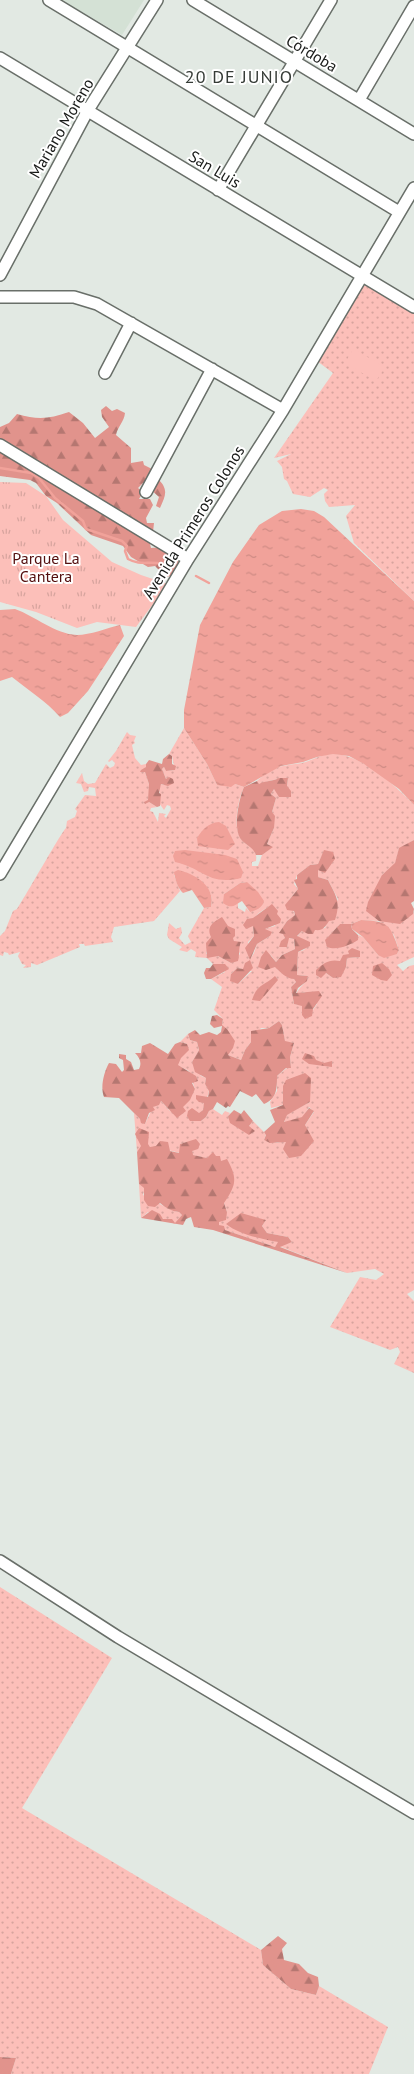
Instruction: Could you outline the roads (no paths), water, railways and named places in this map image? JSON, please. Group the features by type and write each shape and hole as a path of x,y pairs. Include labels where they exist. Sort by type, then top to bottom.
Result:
{"street":[{"path":"49,0 399,212"},
{"name":"Mariano Moreno","path":"0,275 88,110 157,0"},
{"name":"Córdoba","path":"193,0 414,134"},
{"path":"218,190 331,0"},
{"path":"358,100 414,6"},
{"name":"San Luis","path":"0,58 414,307"},
{"name":"Avenida Primeros Colonos","path":"0,874 188,559 283,410 414,188"},
{"path":"0,297 74,297 97,304 283,410"},
{"path":"105,373 131,323"},
{"path":"146,492 212,369"},
{"path":"0,445 188,559"},
{"path":"0,1562 118,1637 414,1813"}],"water":[{"path":"301,509 314,511 324,517 414,601 414,805 399,789 364,764 349,756 333,754 281,766 244,787 235,784 231,787 217,785 207,764 184,728 184,710 200,625 233,562 259,525 282,511"},
{"path":"15,609 61,632 69,634 87,634 120,625 124,636 88,691 68,713 60,717 12,677 0,681 0,610"},
{"path":"219,822 226,826 235,844 228,850 198,846 197,838 201,832 209,825"},
{"path":"185,850 225,855 237,859 243,872 241,878 221,880 175,862 173,856 175,851"},
{"path":"178,870 198,878 208,888 212,900 211,907 204,908 192,890 183,893 181,891 174,872"},
{"path":"247,882 258,892 264,901 261,907 250,912 242,901 232,906 223,903 224,894 240,883"},
{"path":"361,920 377,921 387,926 396,941 399,950 397,954 384,958 378,955 363,937 352,929 351,924"}],"waterway":[{"path":"0,468 31,473 39,478 55,498 83,521 86,529 122,541 127,546 125,551 128,559 139,563 157,563 174,566"},
{"path":"196,576 209,583"}],"district":[{"name":"20 DE JUNIO","path":"239,77"}],"park label":[{"name":"Parque La Cantera","path":"46,567"}]}
